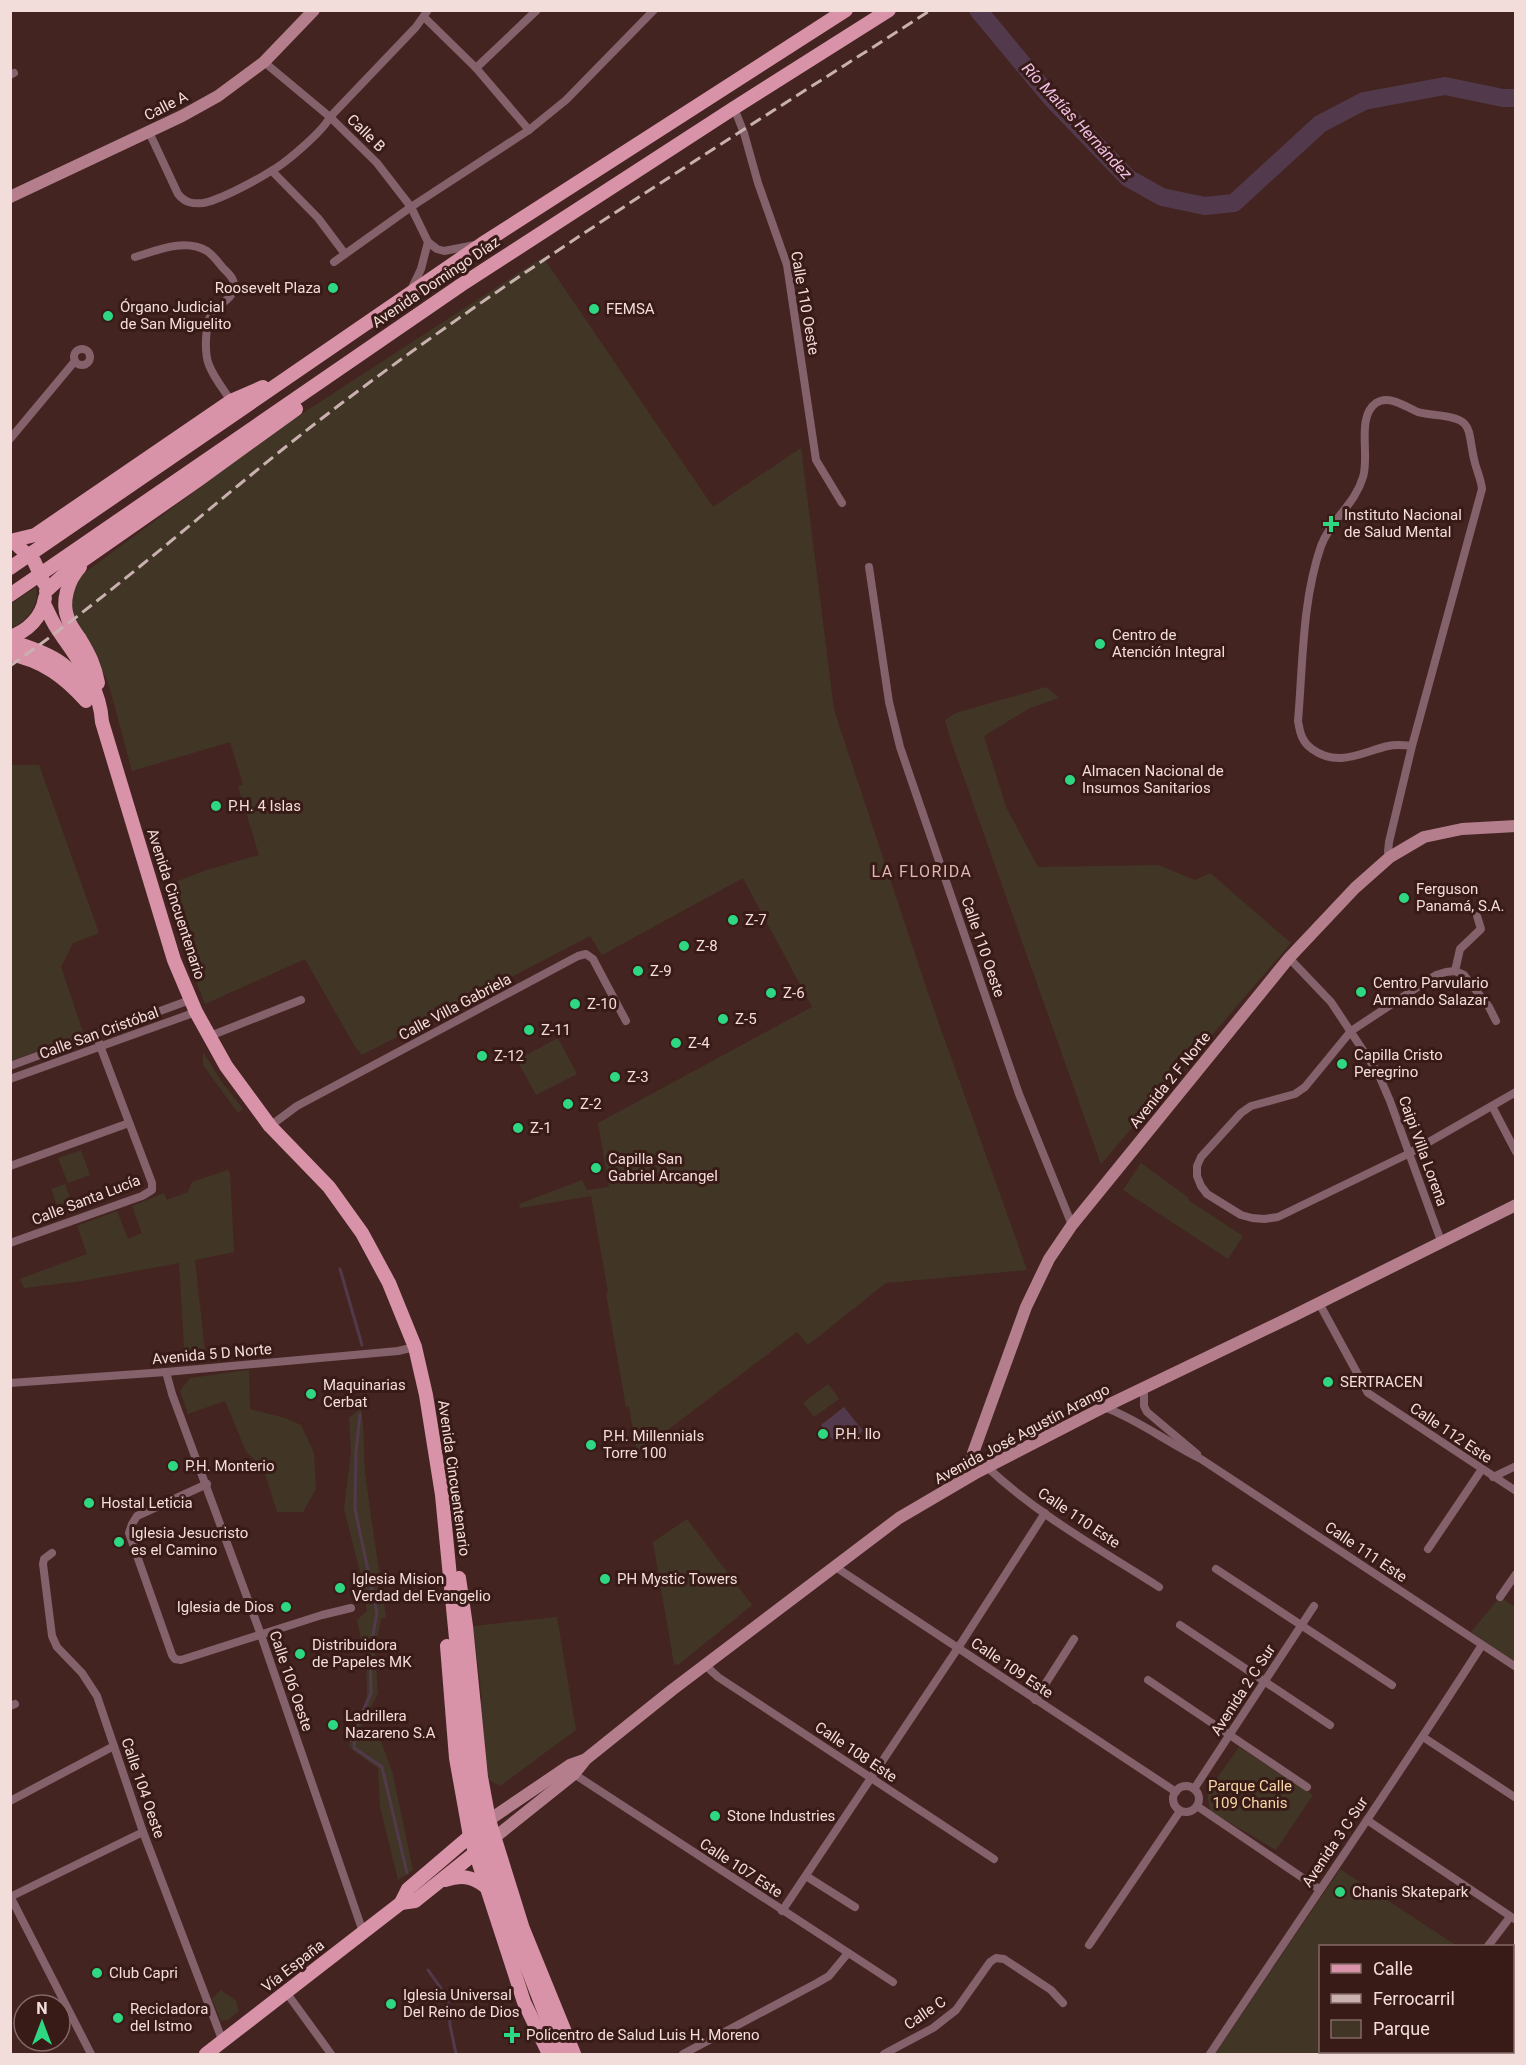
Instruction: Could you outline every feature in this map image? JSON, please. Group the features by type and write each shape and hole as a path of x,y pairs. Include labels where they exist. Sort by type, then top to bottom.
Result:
{"main road":[{"name":"Calle A","path":"10,197 149,132 218,96 264,62 314,10"},
{"name":"Avenida Domingo Díaz","path":"10,568 482,244 846,10"},
{"name":"Avenida Domingo Díaz","path":"10,595 461,285 889,10"},
{"path":"10,639 30,627 38,616 44,593 69,570 305,402 348,361"},
{"path":"13,543 35,535 231,401 293,374"},
{"name":"Avenida Cincuentenario","path":"13,543 34,561 58,632 87,673 157,907 174,960 193,1006 226,1066 270,1126 329,1187 362,1233 389,1283 415,1347 436,1450 467,1751 476,1806 489,1861 506,1915 549,2024 564,2055"},
{"path":"92,555 76,571 68,584 65,601 67,619 95,668 100,714"},
{"name":"Avenida Cincuentenario","path":"10,639 39,650 69,667 82,682 100,714"},
{"path":"10,654 36,662 58,674 100,714"},
{"name":"Avenida 2 F Norte","path":"974,1474 972,1466 974,1453 1026,1307 1049,1258 1072,1225 1289,958 1338,905 1390,857 1416,841 1439,833 1515,826"},
{"name":"Avenida José Agustín Arango","path":"494,1838 574,1774 586,1759 705,1665 899,1518 974,1474 1104,1407 1319,1303 1515,1204"},
{"path":"446,1539 457,1566 466,1626 481,1777 489,1820 523,1929 574,2055"},
{"path":"446,1539 442,1568 456,1758 470,1836 524,2002 549,2055"},
{"name":"Avenida José Agustín Arango","path":"489,1820 570,1765 586,1759"},
{"name":"Vía España","path":"206,2055 401,1903 408,1889 489,1820"},
{"name":"Vía España","path":"401,1903 415,1901 494,1838"},
{"path":"440,1881 468,1876 485,1886"}],"street":[{"path":"476,68 537,10"},
{"path":"334,262 411,207 529,130 566,100 654,10"},
{"path":"149,132 183,200 209,202 272,171 322,128 426,14 529,130"},
{"name":"Calle B","path":"264,62 330,117 377,163 411,207 428,242"},
{"name":"Calle 110 Oeste","path":"734,108 788,265 816,460 842,503"},
{"path":"272,171 318,218 345,254"},
{"path":"408,294 421,269 428,242 444,251 482,244"},
{"path":"135,257 178,245 191,246 206,250 233,279 232,295 208,318 207,330 209,365 231,401"},
{"path":"10,439 75,361"},
{"path":"1390,857 1389,842 1412,746 1482,489 1474,460 1471,435 1462,420 1453,416 1420,412 1387,400 1378,401 1370,409 1365,421 1364,475 1352,502 1329,529 1316,565 1306,625 1298,721 1300,734 1309,747 1319,754 1332,758 1345,759 1388,746 1412,746"},
{"name":"Calle 110 Oeste","path":"869,567 889,702 900,747 1019,1094 1072,1225"},
{"path":"1455,971 1460,950 1482,929 1477,916"},
{"name":"Calle Villa Gabriela","path":"270,1126 297,1106 586,954 593,959 626,1021"},
{"name":"Caipi Villa Lorena","path":"1289,958 1331,1002 1378,1073 1441,1241"},
{"path":"1496,1021 1489,1007 1464,975 1455,971 1436,975 1351,1031 1305,1087 1295,1094 1251,1106 1241,1113 1201,1157 1197,1166 1197,1176 1207,1194 1241,1215 1264,1219 1278,1217 1408,1154 1515,1092"},
{"path":"210,1036 301,1000"},
{"name":"Calle San Cristóbal","path":"10,1066 96,1035 193,1006"},
{"name":"Calle San Cristóbal","path":"10,1079 100,1047 193,1006"},
{"name":"Calle Santa Lucía","path":"10,1243 142,1196 152,1190 152,1183 96,1035"},
{"path":"1492,1106 1515,1152"},
{"path":"10,1166 129,1123"},
{"name":"Calle 112 Este","path":"1319,1303 1368,1393 1515,1491"},
{"name":"Avenida 5 D Norte","path":"10,1383 166,1372 398,1351 415,1347"},
{"name":"Calle 106 Oeste","path":"166,1372 172,1394 261,1635 363,1932"},
{"name":"Calle 111 Este","path":"1144,1387 1144,1406 1147,1412 1201,1459"},
{"name":"Calle 111 Este","path":"1104,1407 1133,1419 1178,1448 1201,1459 1515,1667"},
{"path":"1493,1477 1515,1466"},
{"name":"Calle 110 Este","path":"987,1467 1015,1492 1045,1513 1159,1587"},
{"path":"1428,1549 1482,1469"},
{"path":"207,1484 137,1516 129,1533 175,1659 181,1660 351,1608"},
{"path":"782,1911 958,1648 1045,1513"},
{"name":"Calle 104 Oeste","path":"52,1553 44,1559 43,1564 52,1636 57,1647 90,1682 97,1696 143,1832 223,2042"},
{"name":"Calle 109 Este","path":"834,1566 1176,1792"},
{"path":"1216,1569 1392,1685"},
{"path":"1500,1597 1515,1574"},
{"name":"Avenida 2 C Sur","path":"1194,1789 1314,1606"},
{"path":"1180,1625 1330,1725"},
{"path":"1035,1700 1074,1639"},
{"name":"Avenida 3 C Sur","path":"1210,2055 1482,1645"},
{"name":"Calle 108 Este","path":"705,1665 718,1677 994,1859"},
{"path":"1148,1680 1307,1787"},
{"path":"1423,1737 1515,1798"},
{"path":"10,1801 114,1746"},
{"name":"Calle 107 Este","path":"574,1774 893,1982"},
{"path":"1186,1786 1194,1789 1199,1797 1197,1806 1191,1811 1180,1811 1173,1800 1176,1792 1186,1786"},
{"path":"1197,1806 1319,1889"},
{"path":"1089,1945 1180,1811"},
{"path":"1367,1820 1513,1918 1490,1945"},
{"path":"91,2055 11,1897 143,1832"},
{"path":"806,1876 855,1907"},
{"path":"683,2055 829,1976 848,1953"},
{"name":"Calle C","path":"884,2055 933,2028 956,2010 990,1962 996,1958 1004,1959 1052,1990 1063,2003"},
{"path":"286,1992 331,2055"}],"green space":[{"path":"543,257 713,507 801,448 834,710 928,993 1027,1270 886,1283 808,1345 797,1332 637,1453 629,1407 626,1407 591,1196 520,1208 519,1204 582,1180 587,1190 609,1187 598,1123 812,1007 743,878 602,955 590,936 362,1055 305,959 205,1004 177,932 165,886 207,870 259,855 238,786 243,785 230,742 132,771 108,682 69,612 75,580 283,426"},
{"path":"36,587 36,600 31,612 11,628 11,604"},
{"path":"1046,687 1059,698 1030,708 984,736 1006,807 1038,867 1158,865 1195,880 1210,873 1291,943 1101,1164 945,720 956,713"},
{"path":"11,765 39,765 99,933 73,943 61,967 84,1035 11,1061"},
{"path":"558,1038 577,1074 536,1095 517,1060"},
{"path":"203,1052 221,1081 243,1109 238,1113 203,1065"},
{"path":"81,1150 90,1175 68,1183 58,1158"},
{"path":"1141,1163 1189,1198 1188,1200 1243,1236 1228,1259 1123,1190"},
{"path":"228,1170 234,1252 195,1260 206,1361 185,1363 179,1263 82,1281 24,1288 20,1279 87,1254 77,1226 117,1211 128,1239 142,1233 132,1206 164,1193 167,1200 188,1192 192,1182"},
{"path":"65,1184 75,1211 61,1216 51,1189"},
{"path":"249,1370 250,1409 285,1418 301,1425 314,1453 316,1489 303,1512 277,1512 264,1470 246,1451 225,1401 188,1414 180,1391 190,1378"},
{"path":"828,1384 839,1399 814,1417 803,1403"},
{"path":"361,1408 365,1472 386,1618 381,1618 375,1653 378,1693 360,1729 376,1728 392,1771 413,1870 398,1880 380,1807 378,1768 350,1748 349,1744 367,1696 366,1661 357,1620 367,1611 360,1571 344,1509 351,1452 349,1418"},
{"path":"687,1519 752,1605 678,1665 674,1664 653,1542"},
{"path":"1500,1597 1515,1607 1515,1662 1471,1632"},
{"path":"557,1617 576,1730 500,1786 489,1780 479,1704 482,1700 473,1626"},
{"name":"Parque Calle 109 Chanis","path":"1239,1747 1313,1795 1276,1850 1210,1811 1207,1792"},
{"path":"1340,1869 1455,1945 1319,1945 1319,2053 1374,2053 1215,2054"},
{"path":"221,1990 236,2001 239,2011 228,2020 221,2021 212,1999"}],"shaded area":[{"path":"844,1407 863,1431 855,1437 848,1428 833,1440 821,1425"}],"waterway":[{"name":"Río Matías Hernández","path":"978,10 1052,99 1128,178 1162,197 1205,206 1234,203 1320,124 1364,101 1445,86 1503,98 1516,98"},
{"path":"340,1269 362,1345"},
{"path":"360,1415 356,1452 355,1509 377,1613 370,1650 371,1693 355,1730 354,1748 382,1767 407,1873"},
{"path":"428,1970 445,1994 449,2005 450,2025 456,2054"}],"railway":[{"path":"10,666 99,600 270,459 428,340 569,243 931,10"}],"place":[{"name":"Roosevelt Plaza","path":"333,288"},
{"name":"FEMSA","path":"594,309"},
{"name":"Órgano Judicial de San Miguelito","path":"108,316"},
{"name":"Instituto Nacional de Salud Mental","path":"1331,524"},
{"name":"Centro de Atención Integral","path":"1100,644"},
{"name":"Almacen Nacional de Insumos Sanitarios","path":"1070,780"},
{"name":"P.H. 4 Islas","path":"216,806"},
{"name":"Ferguson Panamá, S.A.","path":"1404,898"},
{"name":"Z-7","path":"733,920"},
{"name":"Z-8","path":"684,946"},
{"name":"Z-9","path":"638,971"},
{"name":"Centro Parvulario Armando Salazar","path":"1361,992"},
{"name":"Z-6","path":"771,993"},
{"name":"Z-10","path":"575,1004"},
{"name":"Z-5","path":"723,1019"},
{"name":"Z-11","path":"529,1030"},
{"name":"Z-4","path":"676,1043"},
{"name":"Z-12","path":"482,1056"},
{"name":"Capilla Cristo Peregrino","path":"1342,1064"},
{"name":"Z-3","path":"615,1077"},
{"name":"Z-2","path":"568,1104"},
{"name":"Z-1","path":"518,1128"},
{"name":"Capilla San Gabriel Arcangel","path":"596,1168"},
{"name":"SERTRACEN","path":"1328,1382"},
{"name":"Maquinarias Cerbat","path":"311,1394"},
{"name":"P.H. Ilo","path":"823,1434"},
{"name":"P.H. Millennials Torre 100","path":"591,1445"},
{"name":"P.H. Monterio","path":"173,1466"},
{"name":"Hostal Leticia","path":"89,1503"},
{"name":"Iglesia Jesucristo es el Camino","path":"119,1542"},
{"name":"PH Mystic Towers","path":"605,1579"},
{"name":"Iglesia Mision Verdad del Evangelio","path":"340,1588"},
{"name":"Iglesia de Dios","path":"286,1607"},
{"name":"Distribuidora de Papeles MK","path":"300,1654"},
{"name":"Ladrillera Nazareno S.A","path":"333,1725"},
{"name":"Stone Industries","path":"715,1816"},
{"name":"Chanis Skatepark","path":"1340,1892"},
{"name":"Club Capri","path":"97,1973"},
{"name":"Iglesia Universal Del Reino de Dios","path":"391,2004"},
{"name":"Recicladora del Istmo","path":"118,2018"},
{"name":"Policentro de Salud Luis H. Moreno","path":"512,2035"}],"district":[{"name":"LA FLORIDA","path":"922,871"}]}
